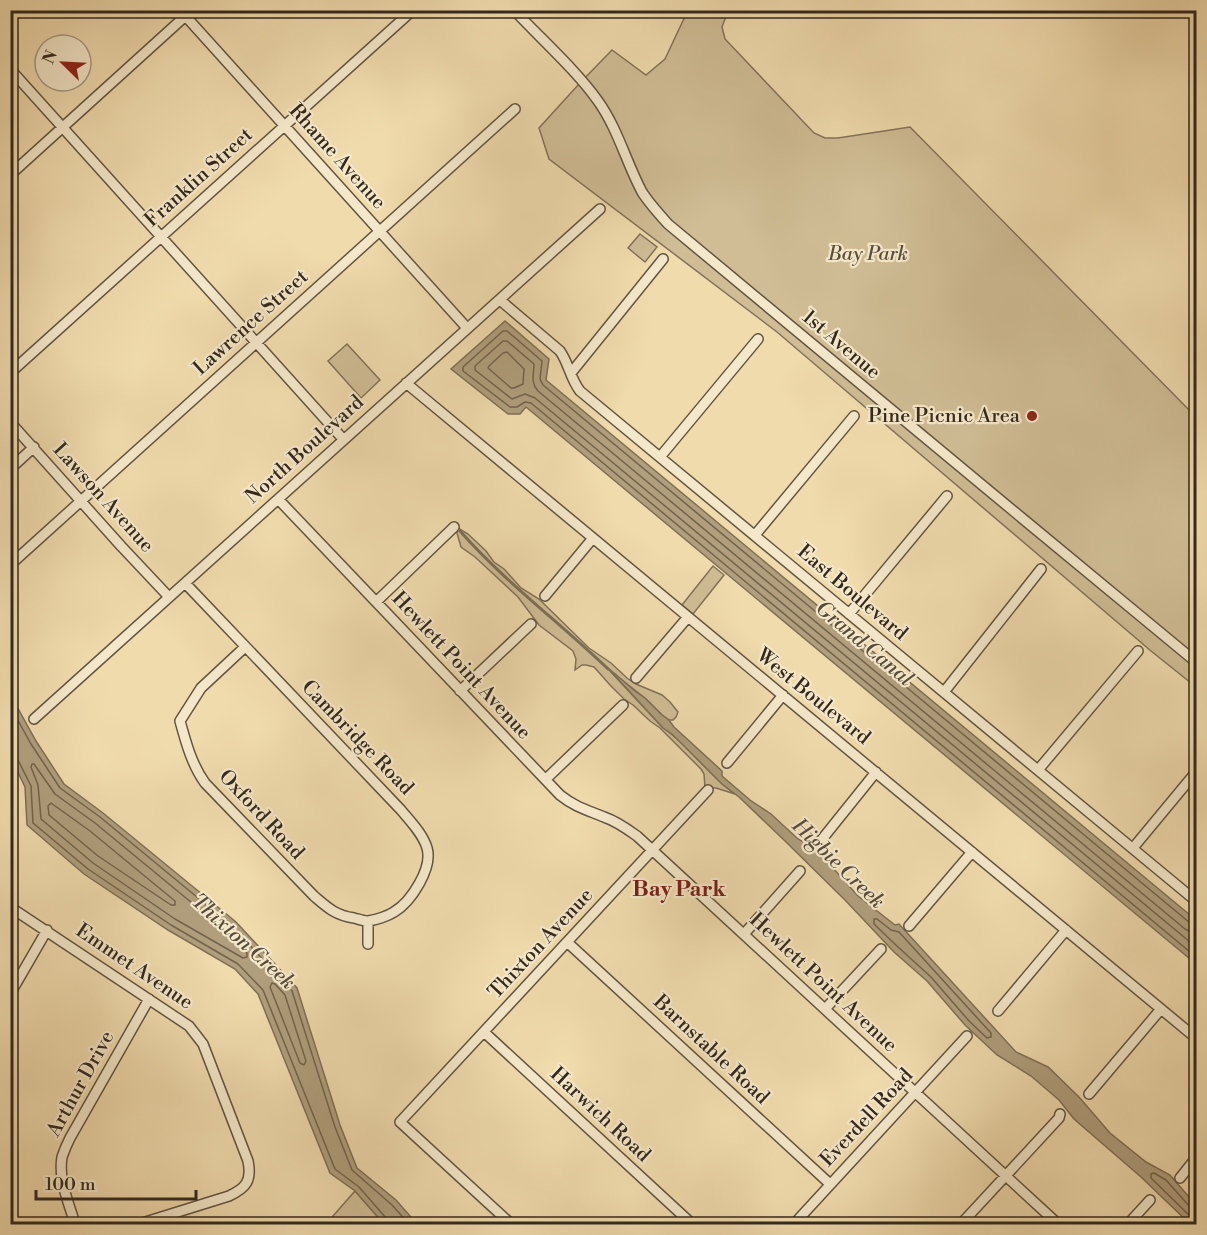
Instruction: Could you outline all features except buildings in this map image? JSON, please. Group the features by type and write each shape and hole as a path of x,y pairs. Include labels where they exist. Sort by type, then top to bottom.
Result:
{"street":[{"name":"Franklin Street","path":"10,373 413,10"},
{"name":"1st Avenue","path":"514,10 584,83 598,102 619,139 644,195 668,224 1197,662"},
{"name":"Rhame Avenue","path":"186,12 284,126 466,328"},
{"path":"10,175 186,12"},
{"path":"10,69 344,439"},
{"name":"Lawrence Street","path":"10,565 515,109"},
{"name":"North Boulevard","path":"34,719 600,209"},
{"path":"571,373 663,259"},
{"name":"East Boulevard","path":"500,300 560,351 566,359 573,382 580,391 1197,902"},
{"path":"660,457 758,339"},
{"name":"West Boulevard","path":"406,383 1197,1038"},
{"path":"754,536 854,416"},
{"name":"Lawson Avenue","path":"10,422 169,597"},
{"path":"10,469 34,447"},
{"path":"849,614 947,496"},
{"name":"Hewlett Point Avenue","path":"278,499 560,795 584,810 622,825 637,836 1058,1224"},
{"path":"376,602 454,527"},
{"path":"545,596 593,538"},
{"path":"944,692 1041,569"},
{"name":"Cambridge Road","path":"185,583 401,810 425,843 428,850 427,864 415,890 395,912 368,921"},
{"path":"636,678 688,617"},
{"path":"460,691 531,624"},
{"name":"Oxford Road","path":"245,647 201,688 180,721 192,760 205,783 328,909 341,916 368,921"},
{"path":"1038,770 1138,651"},
{"path":"727,763 783,695"},
{"path":"546,779 623,705"},
{"path":"819,843 876,772"},
{"path":"1133,848 1197,772"},
{"name":"Thixton Avenue","path":"511,1224 400,1122 708,790"},
{"path":"909,926 972,852"},
{"path":"744,934 800,871"},
{"name":"Emmet Avenue","path":"10,907 189,1026 203,1044 248,1161 249,1178 245,1186 229,1196 139,1224"},
{"path":"368,921 368,944"},
{"path":"10,994 47,930"},
{"path":"998,1011 1066,930"},
{"name":"Barnstable Road","path":"567,942 830,1184"},
{"path":"825,1009 881,949"},
{"name":"Arthur Drive","path":"75,1224 63,1182 61,1167 63,1155 70,1138 149,999"},
{"path":"1089,1094 1161,1009"},
{"name":"Harwich Road","path":"484,1032 692,1224"},
{"name":"Everdell Road","path":"794,1224 967,1036"},
{"path":"961,1224 1059,1118 1060,1114"},
{"path":"1180,1178 1197,1158"},
{"path":"1128,1224 1150,1200"}],"green space":[{"name":"Bay Park","path":"688,10 728,11 722,27 725,39 814,133 825,138 838,138 910,127 1196,417 1196,687 777,332 549,159 539,128 579,84 612,50 646,75 665,59"},
{"path":"640,234 657,247 645,262 628,248"},
{"path":"347,344 380,380 361,398 328,361"},
{"path":"458,528 486,551 521,588 539,599 589,648 636,684 662,695 670,702 678,712 673,720 662,715 645,698 609,670 663,728 735,794 716,788 705,788 704,774 701,769 660,728 624,699 594,667 582,665 575,670 576,659 573,651 539,625 518,597 461,547"},
{"path":"713,566 724,575 693,614 682,605"},
{"path":"355,1191 384,1224 326,1224"}],"water":[{"path":"505,321 549,359 546,380 1196,920 1196,964 526,407 520,414 508,414 451,369"},
{"path":"607,667 669,720 722,771 722,776 750,800 771,814 798,839 815,848 858,896 895,925 899,924 1016,1052 1048,1067 1079,1097 1110,1133 1146,1162 1170,1175 1196,1205 1196,1224 1190,1224 1141,1177 1074,1119 1059,1100 1031,1076 997,1055 965,1025 927,981 894,952 784,840 663,728"},
{"name":"Thixton Creek","path":"10,694 36,741 64,784 236,922 297,988 340,1125 357,1168 396,1200 417,1224 384,1224 355,1191 330,1173 258,994 235,969 168,930 84,874 27,825 25,787 11,758"}],"waterway":[{"name":"Higbie Creek","path":"460,531 495,567 608,669"}],"place":[{"name":"Pine Picnic Area","path":"1032,416"}],"district":[{"name":"Bay Park","path":"679,889"}],"water label":[{"name":"Grand Canal","path":"864,644"}]}
